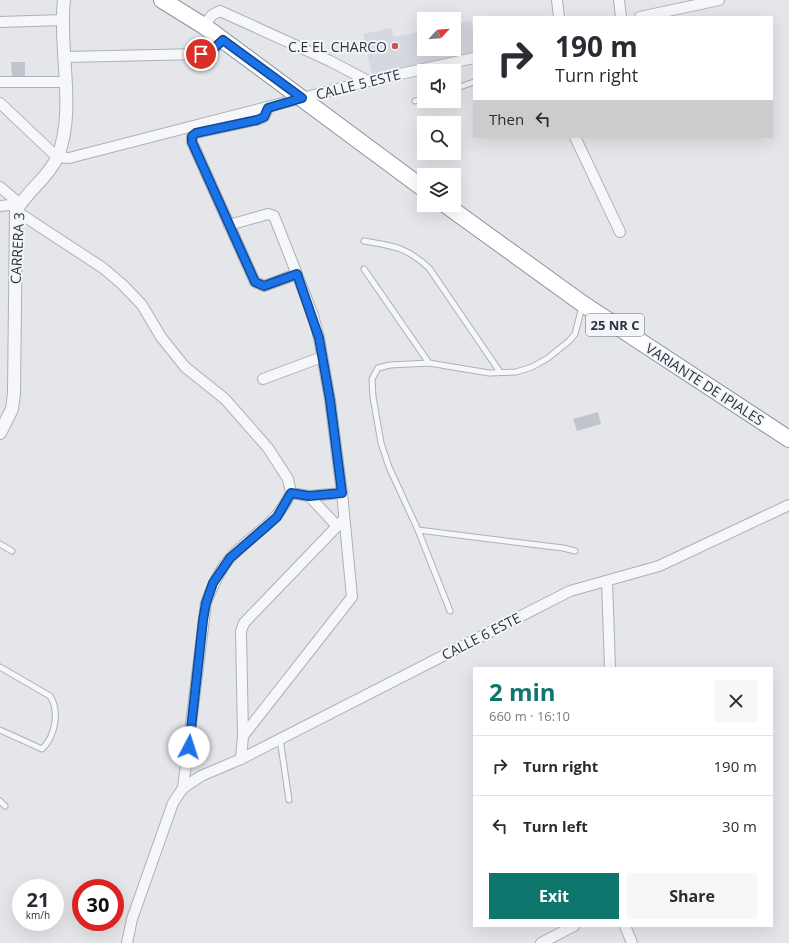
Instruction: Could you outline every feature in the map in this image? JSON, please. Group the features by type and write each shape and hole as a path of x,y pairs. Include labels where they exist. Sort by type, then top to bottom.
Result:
{"highway":[{"path":"162,0 223,40 417,184"},
{"path":"179,0 202,25"},
{"name":"VARIANTE DE IPIALES","path":"456,212 583,304 789,439"}],"street":[{"path":"557,0 559,16"},
{"path":"619,0 621,16"},
{"path":"658,15 717,0"},
{"name":"CARRERA 3","path":"0,433 12,409 14,392 18,208 49,172 57,157 62,142 65,117 63,1"},
{"path":"202,25 212,15 220,11 330,61 368,81"},
{"path":"0,22 64,20"},
{"path":"64,57 201,54 211,51 223,40"},
{"name":"CALLE 5 ESTE","path":"57,157 69,158 268,108 368,81 473,58"},
{"path":"0,82 65,82"},
{"path":"0,103 57,157"},
{"path":"268,108 264,117 257,120 196,133 192,136 192,142 255,282 264,286 297,274"},
{"path":"575,138 620,232"},
{"path":"0,187 18,208 103,268 123,285 142,305 161,336 185,367 226,399 268,448 288,479 291,493 277,517 230,558 213,583 206,603 183,788 173,804 132,919 127,943"},
{"path":"0,206 18,208"},
{"path":"229,225 268,214 274,216 313,315 322,356 342,493 352,597 243,736"},
{"path":"263,379 322,356"},
{"path":"291,493 309,496 342,493"},
{"path":"309,496 337,526"},
{"name":"CALLE 6 ESTE","path":"183,788 201,776 241,759 570,591 659,566 789,505"},
{"path":"241,759 243,736 241,631 244,623 344,519"},
{"path":"607,581 610,667"},
{"path":"541,943 572,927"},
{"path":"625,927 632,943"}],"lane":[{"path":"461,87 473,82"},
{"path":"364,241 397,246 415,255 429,268 500,372"},
{"path":"364,269 429,363"},
{"path":"450,611 418,530 389,467 381,443 373,397 372,379 378,368 390,365 429,363 490,373 516,372 532,367 558,352 575,334 583,304"},
{"path":"418,530 563,548 575,551"},
{"path":"0,544 12,551"},
{"path":"0,667 50,696 54,702 56,711 52,732 42,749 37,749 0,730"},
{"path":"280,739 289,800"},
{"path":"0,801 5,806"}],"shaded area":[{"name":"C.E EL CHARCO","path":"471,21 473,32 473,53 461,56 461,23"},
{"name":"C.E EL CHARCO","path":"391,28 394,37 417,32 417,56 460,56 417,64 417,65 372,75 363,34"}],"building":[{"path":"11,62 25,62 25,76 12,76"},
{"path":"598,412 601,424 577,431 573,419"}],"place":[{"name":"C.E EL CHARCO","path":"395,46"}],"route":[{"path":"189,747 203,620 206,603 213,583 230,558 277,517 285,506 291,493 309,496 342,493 330,400 319,338 313,315 297,274 264,286 255,282 192,142 192,136 196,133 257,120 264,117 268,108 302,98 223,40 211,51 201,54"}]}
